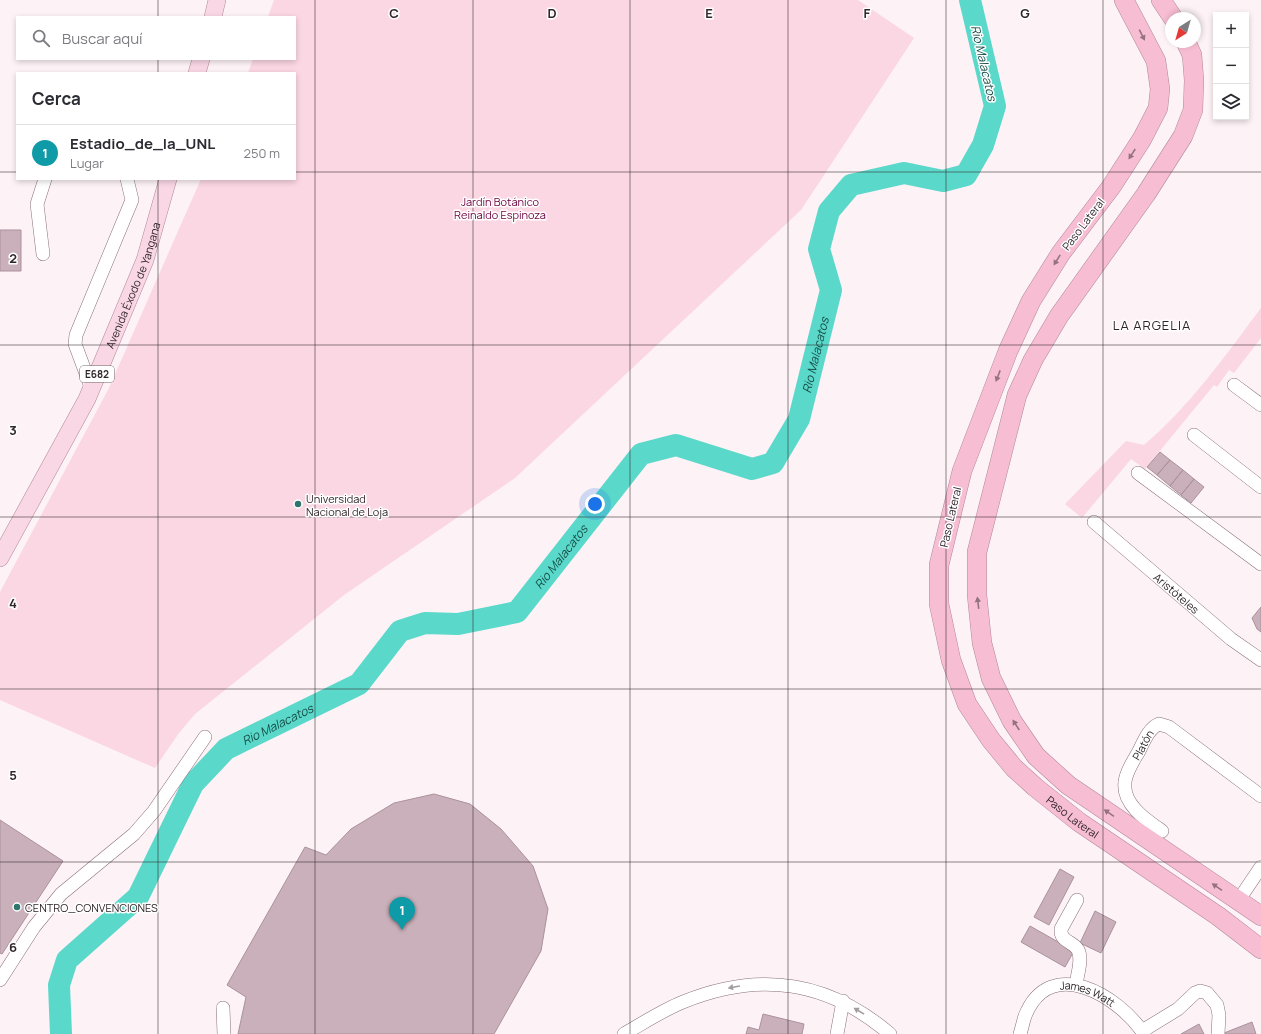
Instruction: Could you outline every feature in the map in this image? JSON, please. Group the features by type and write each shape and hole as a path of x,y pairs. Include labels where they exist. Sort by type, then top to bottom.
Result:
{"highway":[{"name":"Paso Lateral","path":"1124,0 1156,61 1160,89 1158,108 1142,139 1115,181 1061,253 1031,301 1008,351 962,471 939,565 940,604 950,660 967,704 991,740 1014,768 1079,822 1218,916 1261,949"},
{"path":"1161,0 1169,12"},
{"name":"Paso Lateral","path":"1189,48 1192,55 1194,80 1192,110 1183,136 1146,194 1059,316 1032,360 1017,395 977,552 977,595 982,643 991,678 1012,721 1036,756 1068,785 1261,916"}],"main road":[{"path":"213,16 217,0"},
{"path":"197,72 201,60"},
{"name":"Avenida Éxodo de Yangana","path":"0,558 91,387 145,260 168,180"}],"street":[{"path":"43,254 37,204 45,180"},
{"path":"91,387 75,344 76,334 132,200 127,180"},
{"path":"1234,384 1261,405"},
{"path":"1194,434 1261,487"},
{"path":"1138,473 1261,564"},
{"name":"Aristóteles","path":"1094,522 1231,639 1261,660"},
{"name":"Platón","path":"1162,831 1135,810 1125,792 1125,781 1128,771 1146,737 1155,725 1159,724 1169,727 1261,796"},
{"path":"0,980 34,927 61,894 134,834 154,811 205,737"},
{"path":"1238,901 1261,867"},
{"path":"1076,985 1080,956 1078,949 1063,938 1061,929 1077,900"},
{"path":"624,1034 681,1002 712,991 755,983 784,985 820,993 843,1001 872,1018 890,1034"},
{"name":"James Watt","path":"1020,1034 1025,1016 1039,996 1050,988 1076,985 1089,988 1121,1007 1143,1033"},
{"path":"1143,1033 1178,1009 1194,993 1200,992 1207,993 1217,1005 1219,1015 1218,1034"},
{"path":"837,1034 843,1001"},
{"path":"223,1008 224,1034"}],"green space":[{"name":"Jardín Botánico Reinaldo Espinoza","path":"274,0 858,0 914,38 801,210 515,478 344,595 195,714 179,733 155,768 0,700 0,592 109,388 201,180 296,180 296,72 248,72 253,60 296,60 296,16 268,16"},
{"path":"1261,308 1261,338 1234,373 1229,370 1217,387 1214,385 1145,469 1131,459 1082,518 1065,504 1126,441 1144,445 1177,414 1206,380"}],"building":[{"path":"0,230 21,230 21,271 0,271"},
{"path":"1160,452 1170,460 1157,475 1147,467"},
{"path":"1170,460 1183,470 1170,486 1157,475"},
{"path":"1183,470 1194,479 1181,495 1170,486"},
{"path":"1194,479 1204,487 1191,503 1181,495"},
{"path":"1261,607 1261,632 1257,629 1252,618"},
{"path":"434,794 470,804 501,829 533,866 548,909 541,951 494,1034 238,1034 246,997 227,985 305,847 326,855 351,829 394,803"},
{"name":"CENTRO_CONVENCIONES","path":"0,820 63,861 2,954 0,953"},
{"path":"1060,869 1074,877 1049,925 1034,917"},
{"path":"1095,911 1116,922 1101,953 1080,943"},
{"path":"1030,926 1074,951 1065,967 1021,942"},
{"path":"763,1014 804,1024 802,1034 746,1034 748,1027 759,1030"},
{"path":"1252,1022 1256,1034 1224,1033"},
{"path":"1199,1024 1204,1034 1181,1034"}],"waterway":[{"name":"Rio Malacatos","path":"61,1034 59,985 67,960 138,897 193,784 226,749 359,684 400,631 425,623 458,624 517,612 641,454 676,445 752,469 773,463 799,419 831,290 819,249 829,211 851,185 904,173 943,181 966,175 983,145 995,106 970,0"}],"place":[{"name":"Universidad Nacional de Loja","path":"298,504"},
{"name":"CENTRO_CONVENCIONES","path":"17,907"},
{"name":"Estadio_de_la_UNL","path":"402,930"}],"district":[{"name":"LA ARGELIA","path":"1152,325"}]}
